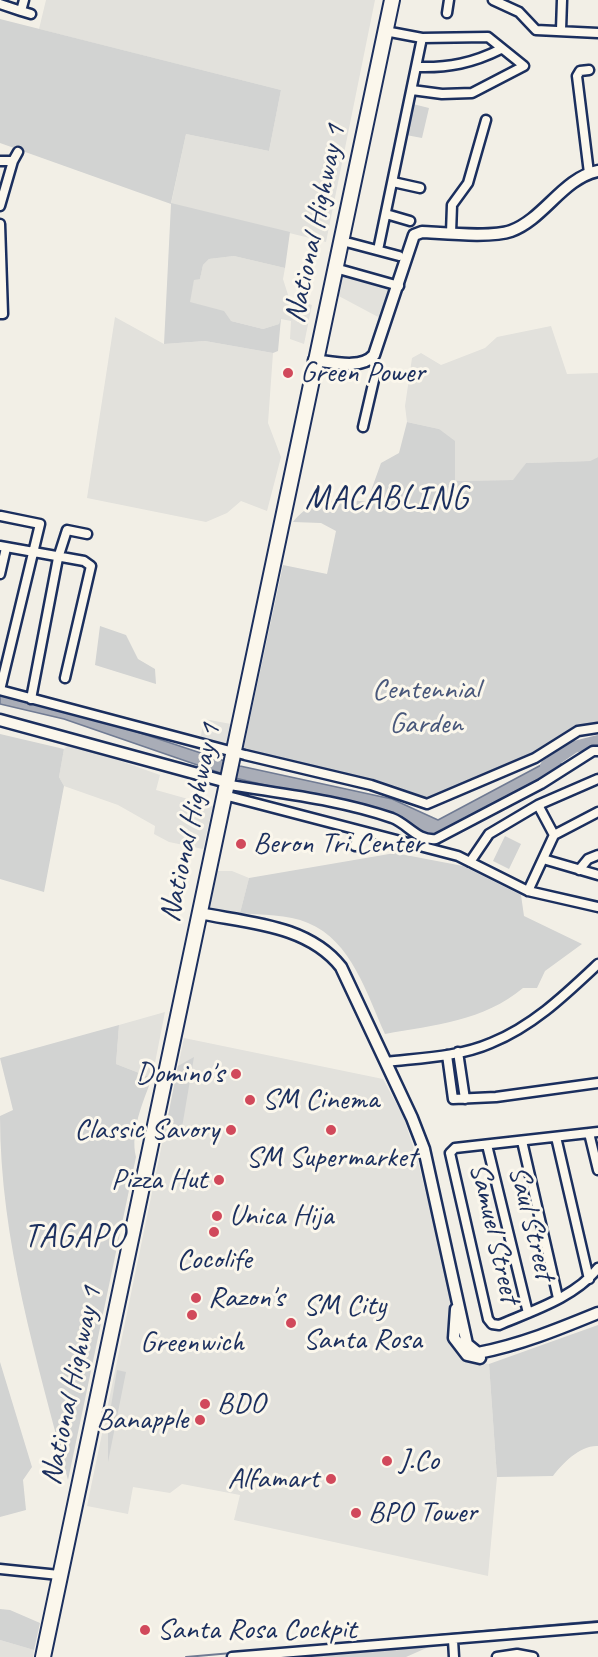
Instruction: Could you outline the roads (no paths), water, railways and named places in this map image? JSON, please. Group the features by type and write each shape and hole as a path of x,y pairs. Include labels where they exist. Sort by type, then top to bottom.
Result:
{"highway":[{"name":"National Highway 1","path":"43,1657 227,787 314,360 392,0"}],"main road":[{"path":"314,360 346,363 371,359 399,286 414,235 422,231 452,234 510,232 529,222 593,172"},
{"path":"0,720 227,787"},
{"path":"199,913 300,935 323,947 341,967 387,1062 424,1149 467,1344 478,1353 529,1340 598,1313"},
{"path":"457,1306 454,1338 467,1355 477,1359 548,1338 598,1318"}],"street":[{"path":"21,11 24,0"},
{"path":"447,13 449,0"},
{"path":"494,0 519,12 536,30 598,33"},
{"path":"561,30 562,0"},
{"path":"0,4 31,14"},
{"path":"385,31 422,38 488,37 524,66 472,93 412,90"},
{"path":"378,250 422,38"},
{"path":"417,67 460,65 479,60 501,48"},
{"path":"589,70 580,71 577,75 593,172"},
{"path":"452,234 453,205 468,183 486,120"},
{"path":"0,206 2,186 18,152"},
{"path":"0,161 13,161"},
{"path":"393,182 420,188"},
{"path":"386,214 410,221"},
{"path":"0,224 0,288 3,314 0,315"},
{"path":"350,243 399,256"},
{"path":"334,268 399,286"},
{"path":"363,427 377,367 371,359"},
{"path":"1,516 40,524 0,690 233,752 371,785 430,804 535,758 578,731 598,728"},
{"path":"31,699 58,558 68,530 87,534"},
{"path":"0,574 3,547 84,561 91,566 65,678"},
{"path":"227,787 305,796 392,819 424,839 436,839 541,784 593,751 598,751"},
{"path":"470,862 489,834 538,805 598,778"},
{"path":"227,787 359,831 458,856 528,891 598,907"},
{"path":"538,805 554,835"},
{"path":"528,891 554,835 598,812"},
{"path":"355,846 359,831"},
{"path":"579,870 588,859 598,855"},
{"path":"543,859 598,875"},
{"path":"387,1062 447,1054 490,1044 553,1007 598,964"},
{"path":"458,1052 465,1099"},
{"path":"447,1054 453,1099 598,1083"},
{"path":"487,1145 594,1133 598,1170"},
{"path":"556,1137 590,1279"},
{"path":"522,1141 558,1298"},
{"name":"Samuel Street","path":"487,1145 455,1148 450,1153 488,1318 492,1324 499,1325 528,1313"},
{"name":"Saul Street","path":"487,1145 528,1313"},
{"path":"528,1313 590,1279 598,1268"},
{"path":"0,1569 60,1573"},
{"path":"232,1657 598,1627"},
{"path":"453,1640 454,1657"},
{"path":"497,1657 517,1654 533,1657"}],"waterway":[{"path":"546,766 574,747 598,741"},
{"path":"186,1657 598,1621"}],"place":[{"name":"Green Power","path":"288,373"},
{"name":"Beron Tri Center","path":"241,844"},
{"name":"Domino's","path":"236,1074"},
{"name":"SM Cinema","path":"250,1100"},
{"name":"Classic Savory","path":"231,1130"},
{"name":"SM Supermarket","path":"331,1130"},
{"name":"Pizza Hut","path":"219,1180"},
{"name":"Unica Hija","path":"217,1216"},
{"name":"Cocolife","path":"214,1232"},
{"name":"Razon's","path":"196,1298"},
{"name":"Greenwich","path":"192,1315"},
{"name":"SM City Santa Rosa","path":"291,1323"},
{"name":"BDO","path":"205,1404"},
{"name":"Banapple","path":"200,1420"},
{"name":"J.Co","path":"387,1461"},
{"name":"Alfamart","path":"331,1479"},
{"name":"BPO Tower","path":"356,1513"},
{"name":"Santa Rosa Cockpit","path":"145,1630"}],"district":[{"name":"MACABLING","path":"387,499"},
{"name":"TAGAPO","path":"75,1237"}],"park label":[{"name":"Centennial Garden","path":"426,707"}]}
